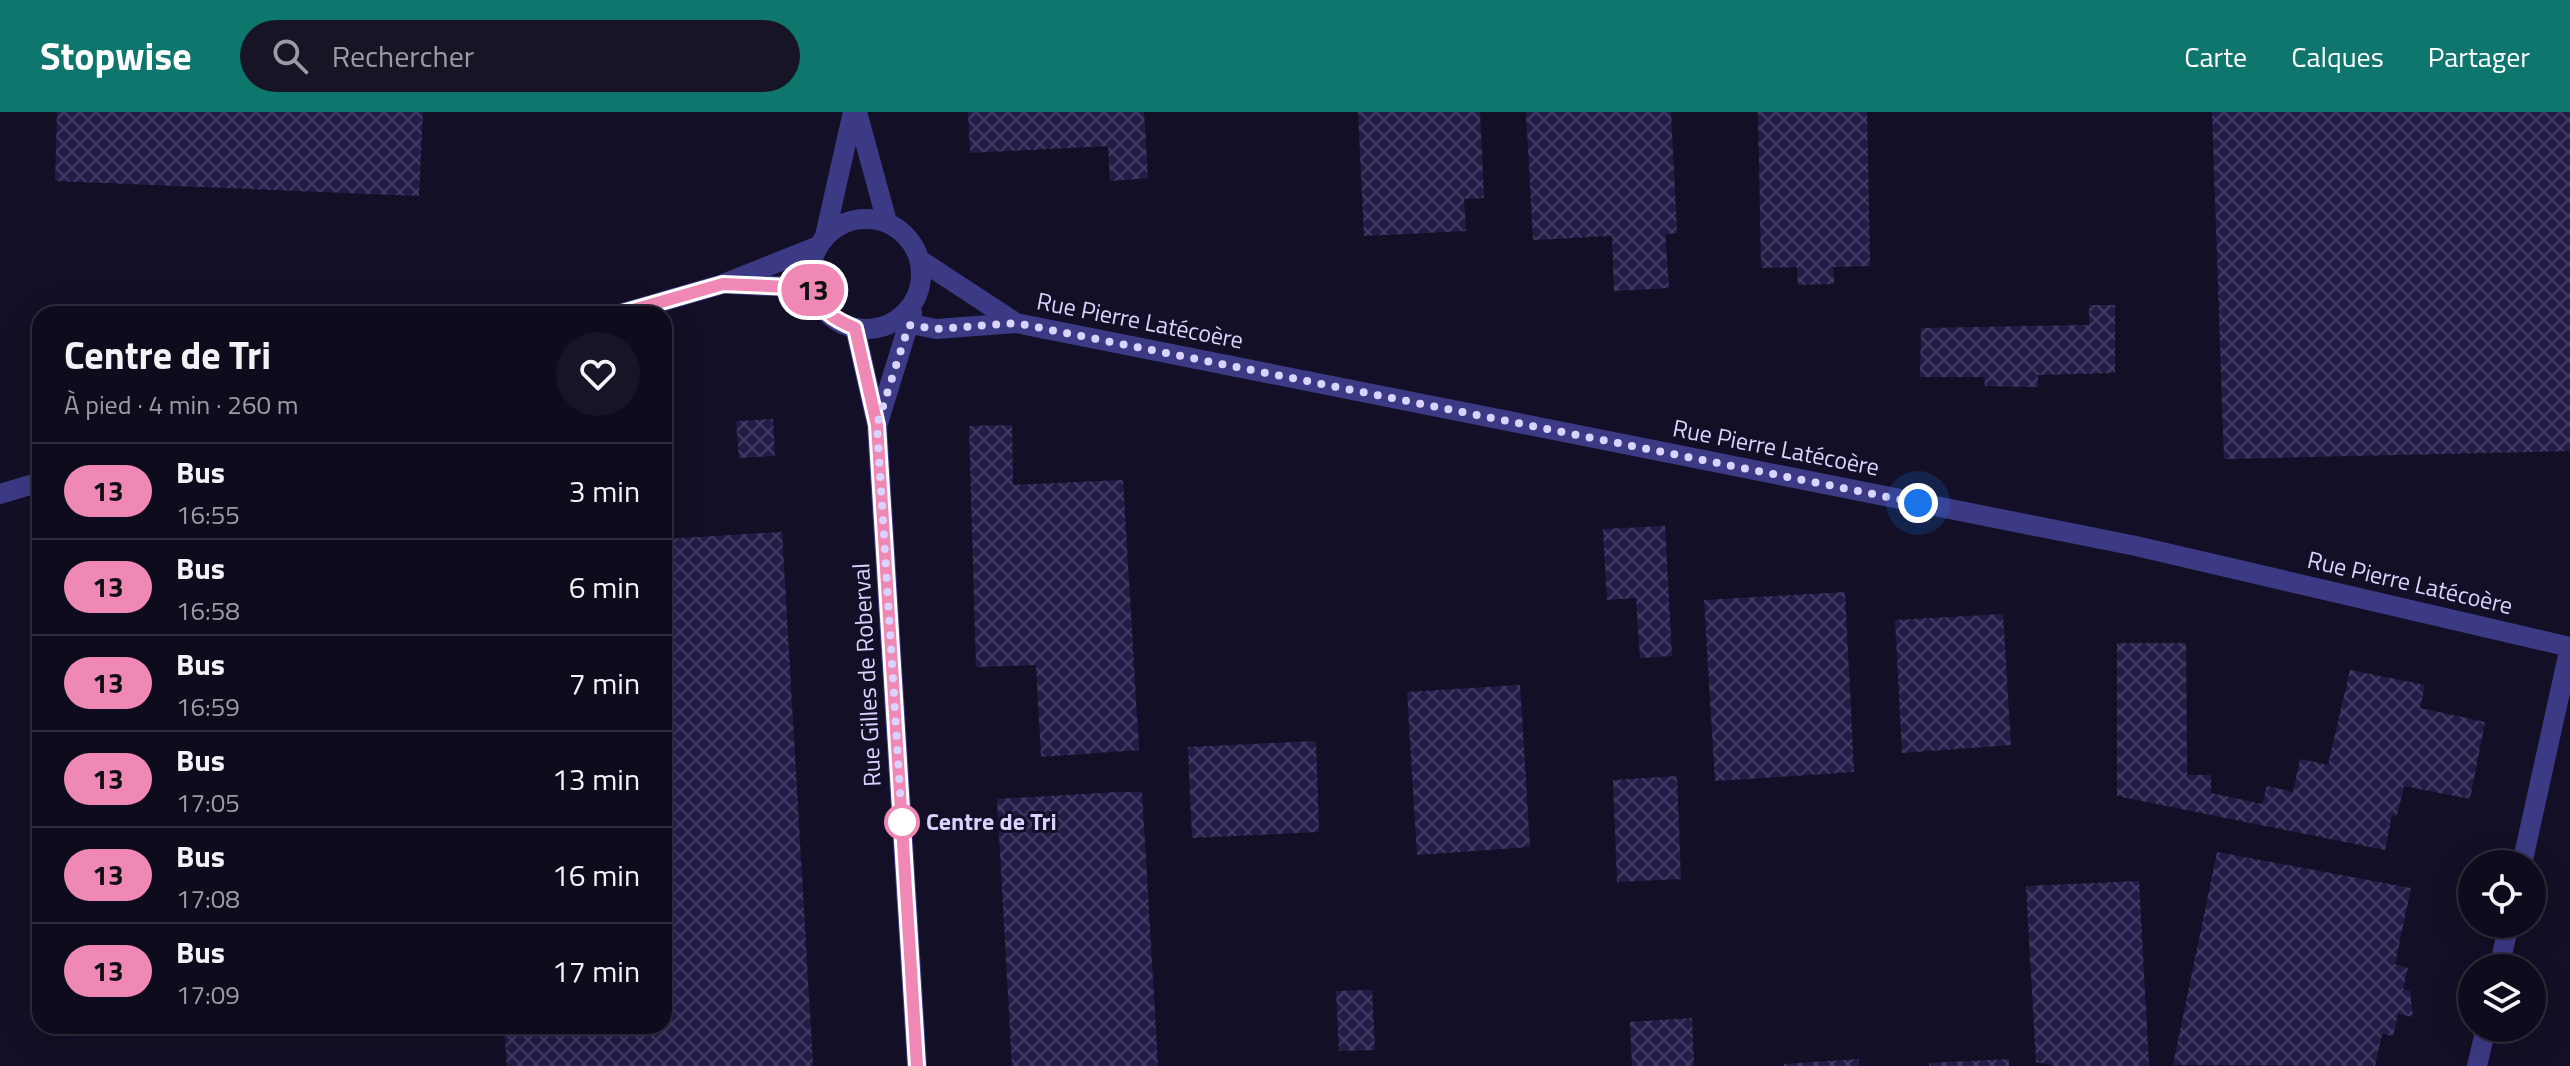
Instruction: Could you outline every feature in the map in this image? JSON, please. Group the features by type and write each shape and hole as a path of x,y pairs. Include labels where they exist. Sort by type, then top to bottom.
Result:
{"street":[{"path":"855,112 887,222"},
{"path":"855,112 821,242 811,267 812,288 821,307 836,320 855,328 876,329 902,323"},
{"path":"647,306 723,284 821,242 838,225 854,219 871,218 887,222 902,231 913,244 920,260"},
{"name":"Rue Gilles de Roberval","path":"877,425 902,323 916,297 921,279 920,260"},
{"name":"Rue Pierre Latécoère","path":"920,260 1016,323"},
{"path":"723,284 812,288"},
{"name":"Rue Pierre Latécoère","path":"902,323 936,329 1016,323 2136,546 2570,647"},
{"name":"Rue Gilles de Roberval","path":"855,328 877,425 917,1066"},
{"path":"0,494 32,484"},
{"path":"2525,850 2570,647"},
{"path":"2477,1066 2483,1042"}],"building":[{"path":"57,112 423,112 419,196 55,181"},
{"path":"968,112 1144,112 1148,178 1110,181 1108,146 970,153"},
{"path":"1358,112 1480,112 1484,198 1464,199 1466,231 1364,236"},
{"path":"1526,112 1671,112 1677,233 1665,234 1669,288 1614,291 1612,236 1533,240"},
{"path":"1758,112 1867,112 1870,266 1833,267 1834,284 1798,285 1797,267 1761,268"},
{"path":"2212,112 2570,112 2570,451 2224,459"},
{"path":"2089,305 2115,305 2115,373 2038,375 2038,387 1985,386 1984,377 1920,377 1921,328 2089,325"},
{"path":"773,419 775,456 739,458 736,421"},
{"path":"1012,425 1013,485 1123,480 1139,750 1041,757 1036,665 976,667 969,426"},
{"path":"1665,526 1672,656 1640,658 1636,598 1607,600 1603,529"},
{"path":"782,532 813,1066 507,1066 505,1034 672,1034 672,539"},
{"path":"1845,592 1854,772 1715,781 1704,600"},
{"path":"2003,614 2011,745 1902,753 1895,620"},
{"path":"2117,643 2186,643 2187,775 2211,775 2211,793 2262,804 2267,786 2293,792 2300,759 2328,765 2350,670 2425,685 2420,708 2485,722 2470,799 2404,786 2397,816 2392,815 2385,850 2117,796"},
{"path":"1520,685 1530,847 1417,855 1407,692"},
{"path":"1316,741 1319,832 1192,838 1188,747"},
{"path":"1677,776 1681,879 1617,882 1613,780"},
{"path":"1142,792 1158,1066 1012,1066 997,799"},
{"path":"2217,852 2411,888 2395,964 2408,968 2403,989 2410,991 2413,1017 2398,1014 2393,1036 2382,1034 2375,1066 2173,1065"},
{"path":"2139,881 2149,1066 2055,1066 2036,1062 2026,886"},
{"path":"1372,990 1375,1050 1339,1051 1336,991"},
{"path":"1692,1018 1694,1066 1632,1066 1630,1022"},
{"path":"1859,1059 1859,1066 1784,1066 1784,1064"},
{"path":"2009,1059 2009,1066 1929,1066 1929,1063"}],"bus line":[{"name":"13","path":"647,306 723,284 796,286 812,288 821,307 836,320 855,328 877,425 917,1066"}],"place":[{"name":"Centre de Tri","path":"902,822"}],"route":[{"path":"902,822 877,425 909,325 936,329 1016,323 1918,503"}]}
